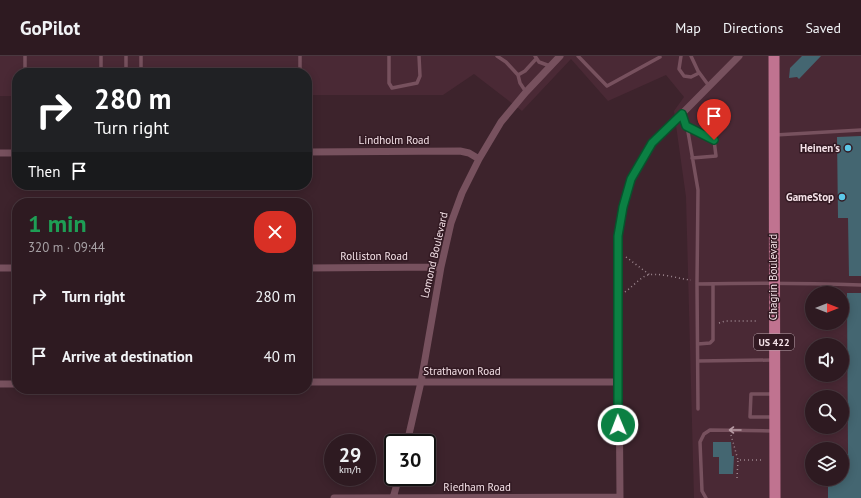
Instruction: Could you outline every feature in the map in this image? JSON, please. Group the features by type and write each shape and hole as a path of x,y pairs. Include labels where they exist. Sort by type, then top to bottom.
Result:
{"main road":[{"name":"Chagrin Boulevard","path":"774,56 773,283 775,498"}],"street":[{"name":"Lomond Boulevard","path":"409,434 421,382 440,267 451,223 462,193 479,159 501,122 526,92 560,56"},
{"path":"620,498 618,236 623,207 631,179 652,143 739,56"},
{"name":"Lindholm Road","path":"312,152 460,151 469,153 479,159"},
{"path":"0,153 12,153"},
{"name":"Rolliston Road","path":"312,268 440,267"},
{"path":"0,268 12,268"},
{"name":"Strathavon Road","path":"312,382 618,382"},
{"path":"0,384 12,384"},
{"path":"394,498 397,486"},
{"name":"Riedham Road","path":"334,498 620,498"}],"lane":[{"path":"25,56 25,68"},
{"path":"101,56 101,68"},
{"path":"126,56 126,68"},
{"path":"141,56 141,68"},
{"path":"300,56 300,68"},
{"path":"390,56 390,83 392,88 417,83 420,76 419,56"},
{"path":"497,56 506,62 518,75 520,83 526,92"},
{"path":"578,56 607,86 660,57"},
{"path":"681,56 679,60 679,69 684,76 691,77 699,72"},
{"path":"691,56 699,72 709,86"},
{"path":"518,75 525,71 535,58 539,62 551,66"},
{"path":"682,114 686,126 698,190 698,409"},
{"path":"686,126 714,140 716,156 692,158"},
{"path":"774,135 861,130"},
{"path":"697,284 835,283 861,285"},
{"path":"698,344 710,343 713,340 713,284"},
{"path":"698,361 774,360"},
{"path":"774,394 751,394 750,417 774,417"},
{"path":"706,498 702,491 700,442 704,434 710,430 774,431"}],"path":[{"path":"625,256 650,275"},
{"path":"625,292 643,278 650,275 691,280"},
{"path":"720,323 725,321 756,321"},
{"path":"730,430 738,460 737,478"},
{"path":"738,460 762,460"}],"shaded area":[{"path":"0,56 861,56 861,498 694,498 686,197 674,111 684,97 666,75 608,101 571,59 522,111 474,74 443,95 312,95 312,68 12,68 12,96 0,96"}],"building":[{"path":"802,56 821,56 799,79 797,77 789,78 790,68"},
{"path":"861,136 861,276 849,276 848,218 838,218 837,137"},
{"path":"849,293 861,293 861,498 828,498 828,486 849,486 849,390 848,390 848,382 849,382 849,338 847,338 847,330 849,330"},
{"path":"713,442 731,442 732,456 734,456 733,474 719,474 719,457 713,457"}],"place":[{"name":"Heinen's","path":"848,148"},
{"name":"GameStop","path":"842,197"}],"route":[{"path":"618,425 618,236 623,207 631,179 652,143 682,114 686,126 714,140"}]}
